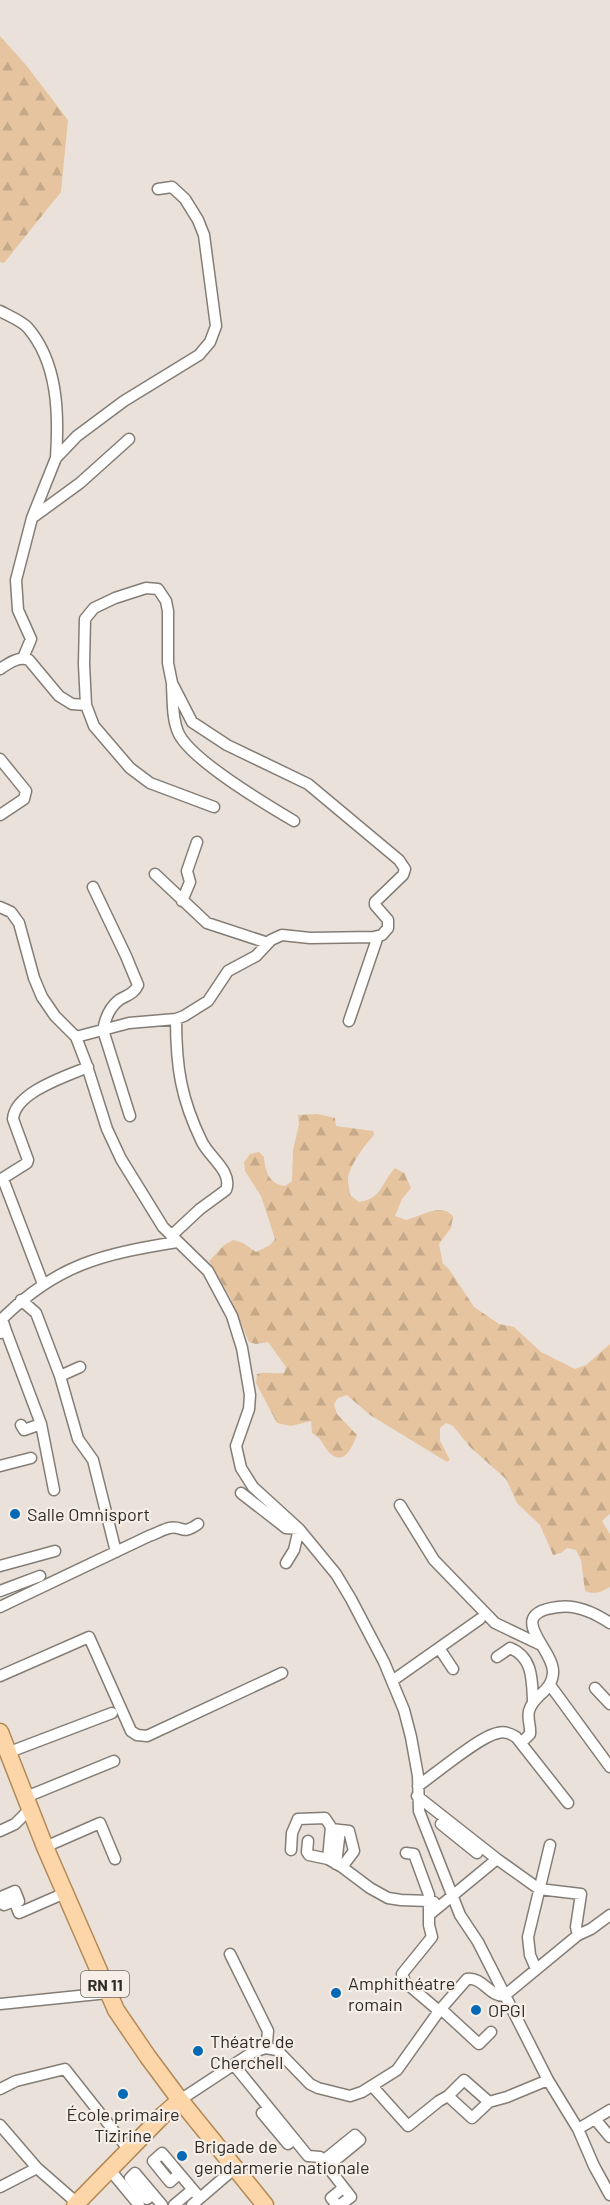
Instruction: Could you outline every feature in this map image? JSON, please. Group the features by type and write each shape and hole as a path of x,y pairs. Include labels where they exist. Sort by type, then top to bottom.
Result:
{"main road":[{"name":"RN 11","path":"3,1743 45,1847 116,2010 180,2100 265,2205"},
{"path":"76,2204 180,2100"}],"street":[{"path":"56,458 77,436 124,401 199,355 210,342 216,326 204,235 185,199 172,187 158,189"},
{"path":"0,311 27,326 45,354 59,419 56,458 32,518 16,580 18,610 31,639 24,658"},
{"path":"32,518 80,483 129,439"},
{"path":"214,807 150,783 130,768 94,726 86,705 84,652 85,619 94,608 146,588 158,590 166,602 168,663 172,683 173,716 178,733 190,748 222,775 294,821"},
{"path":"0,669 14,660 24,658 33,664 60,696 72,704 86,705"},
{"path":"76,1037 129,1023 176,1019 208,1001 228,971 256,956 268,943 282,935 310,938 378,936 386,931 389,924 387,918 375,906 375,902 403,875 405,870 403,864 308,784 227,745 192,722 172,683"},
{"path":"0,759 26,791 24,799 0,815"},
{"path":"182,901 190,882 187,871 197,842"},
{"path":"155,874 207,923 268,943"},
{"path":"93,887 131,965 138,985 134,992 111,1009 103,1030 130,1116"},
{"path":"0,907 11,912 20,923 34,978 42,997 55,1016 76,1037 113,1145 156,1218 174,1239 208,1271 225,1301 238,1331 250,1395 249,1409 236,1446 241,1468 253,1487 298,1529 345,1587 392,1681 416,1758 422,1819 460,1915 478,1942 504,1996 548,2080 578,2129 594,2166 610,2194"},
{"path":"349,1021 378,936"},
{"path":"54,1490 40,1424 2,1327 21,1300 43,1284 96,1258 174,1239 200,1209 226,1190 228,1185 228,1178 203,1144 185,1101 176,1055 176,1019"},
{"path":"43,1284 2,1179 27,1163 28,1160 13,1119 14,1114 19,1105 39,1089 88,1068"},
{"path":"21,1300 36,1313 60,1376 78,1439 93,1460 116,1552"},
{"path":"60,1376 80,1367"},
{"path":"21,1425 24,1430 40,1424"},
{"path":"0,1466 31,1458"},
{"path":"241,1493 286,1528 298,1529"},
{"path":"400,1505 434,1560 495,1623 540,1644"},
{"path":"0,1607 171,1527 185,1531 198,1524"},
{"path":"286,1563 294,1550 298,1529"},
{"path":"0,1566 55,1551"},
{"path":"0,1591 40,1576"},
{"path":"533,1701 550,1685 553,1675 552,1665 535,1636 532,1622 534,1616 547,1608 568,1605 594,1614 610,1623"},
{"path":"392,1681 480,1619"},
{"path":"0,1676 89,1637 131,1731 147,1736 282,1673"},
{"path":"439,1648 453,1669"},
{"path":"497,1657 510,1648 526,1658 531,1672 533,1701 528,1715 530,1734 521,1743"},
{"path":"550,1685 610,1767"},
{"path":"595,1688 610,1704"},
{"path":"3,1743 112,1713"},
{"path":"418,1791 487,1736 502,1732 516,1737 568,1803"},
{"path":"0,1831 15,1824 28,1803 114,1761"},
{"path":"418,1791 445,1818 538,1888 581,1894 576,1927 578,1935"},
{"path":"291,1850 292,1833 299,1818 324,1818 335,1830 335,1863"},
{"path":"45,1847 99,1823 115,1859"},
{"path":"335,1830 349,1831 354,1851 335,1863"},
{"path":"308,1841 309,1855 335,1863 388,1898 442,1904 460,1915"},
{"path":"536,1969 530,1955 528,1937 550,1845"},
{"path":"406,1853 414,1854 429,1895 432,1937 402,1977 405,1982 479,2044 492,2032"},
{"path":"429,1915 497,1859"},
{"path":"15,1903 19,1913 65,1893"},
{"path":"230,1954 279,2052 310,2084 324,2091 350,2096 374,2086 397,2070 440,2010 468,1979 478,1980 497,1995 504,1996 578,1935 591,1929 610,1915"},
{"path":"0,2004 108,1993"},
{"path":"180,2100 267,2042 268,2031"},
{"path":"253,2052 271,2048 279,2052"},
{"path":"234,2065 308,2156 320,2157 343,2188 331,2198 339,2205"},
{"path":"0,2089 16,2081 65,2068 129,2150"},
{"path":"374,2086 408,2126 448,2096 464,2080 489,2102"},
{"path":"448,2096 472,2118 489,2102 548,2080"},
{"path":"578,2129 610,2110"},
{"path":"595,2119 610,2137"},
{"path":"0,2125 37,2168 76,2204"},
{"path":"0,2187 37,2168"},
{"path":"174,2205 195,2200 235,2168"},
{"path":"110,2169 139,2205"},
{"path":"179,2174 195,2200"},
{"path":"153,2194 162,2205"}],"green space":[{"path":"0,36 26,65 68,120 61,192 4,263 0,262"},
{"path":"317,1114 335,1118 336,1126 373,1131 374,1135 358,1156 349,1175 350,1195 359,1202 377,1194 395,1168 404,1173 411,1188 402,1199 395,1216 406,1220 431,1211 442,1210 453,1216 451,1228 439,1244 443,1264 449,1269 474,1307 499,1324 514,1327 541,1352 575,1369 586,1365 610,1344 610,1514 602,1521 610,1534 610,1587 592,1593 585,1591 581,1560 576,1550 567,1548 553,1555 540,1525 517,1503 506,1479 470,1447 453,1426 446,1423 440,1428 440,1441 450,1460 447,1462 370,1415 347,1395 338,1398 334,1404 337,1414 357,1435 348,1453 340,1458 331,1454 312,1433 311,1421 291,1426 277,1423 256,1383 257,1374 284,1373 286,1367 268,1342 256,1344 249,1342 230,1297 209,1261 224,1245 233,1240 243,1243 256,1252 270,1245 275,1239 261,1196 245,1171 244,1162 250,1154 259,1152 264,1157 265,1167 272,1180 285,1186 292,1181 293,1150 299,1124 298,1115"}],"place":[{"name":"Salle Omnisport","path":"15,1514"},
{"name":"Amphithéatre romain","path":"336,1993"},
{"name":"OPGI","path":"476,2010"},
{"name":"Théatre de Cherchell","path":"198,2051"},
{"name":"École primaire Tizirine","path":"123,2094"},
{"name":"Brigade de gendarmerie nationale","path":"182,2156"}]}
